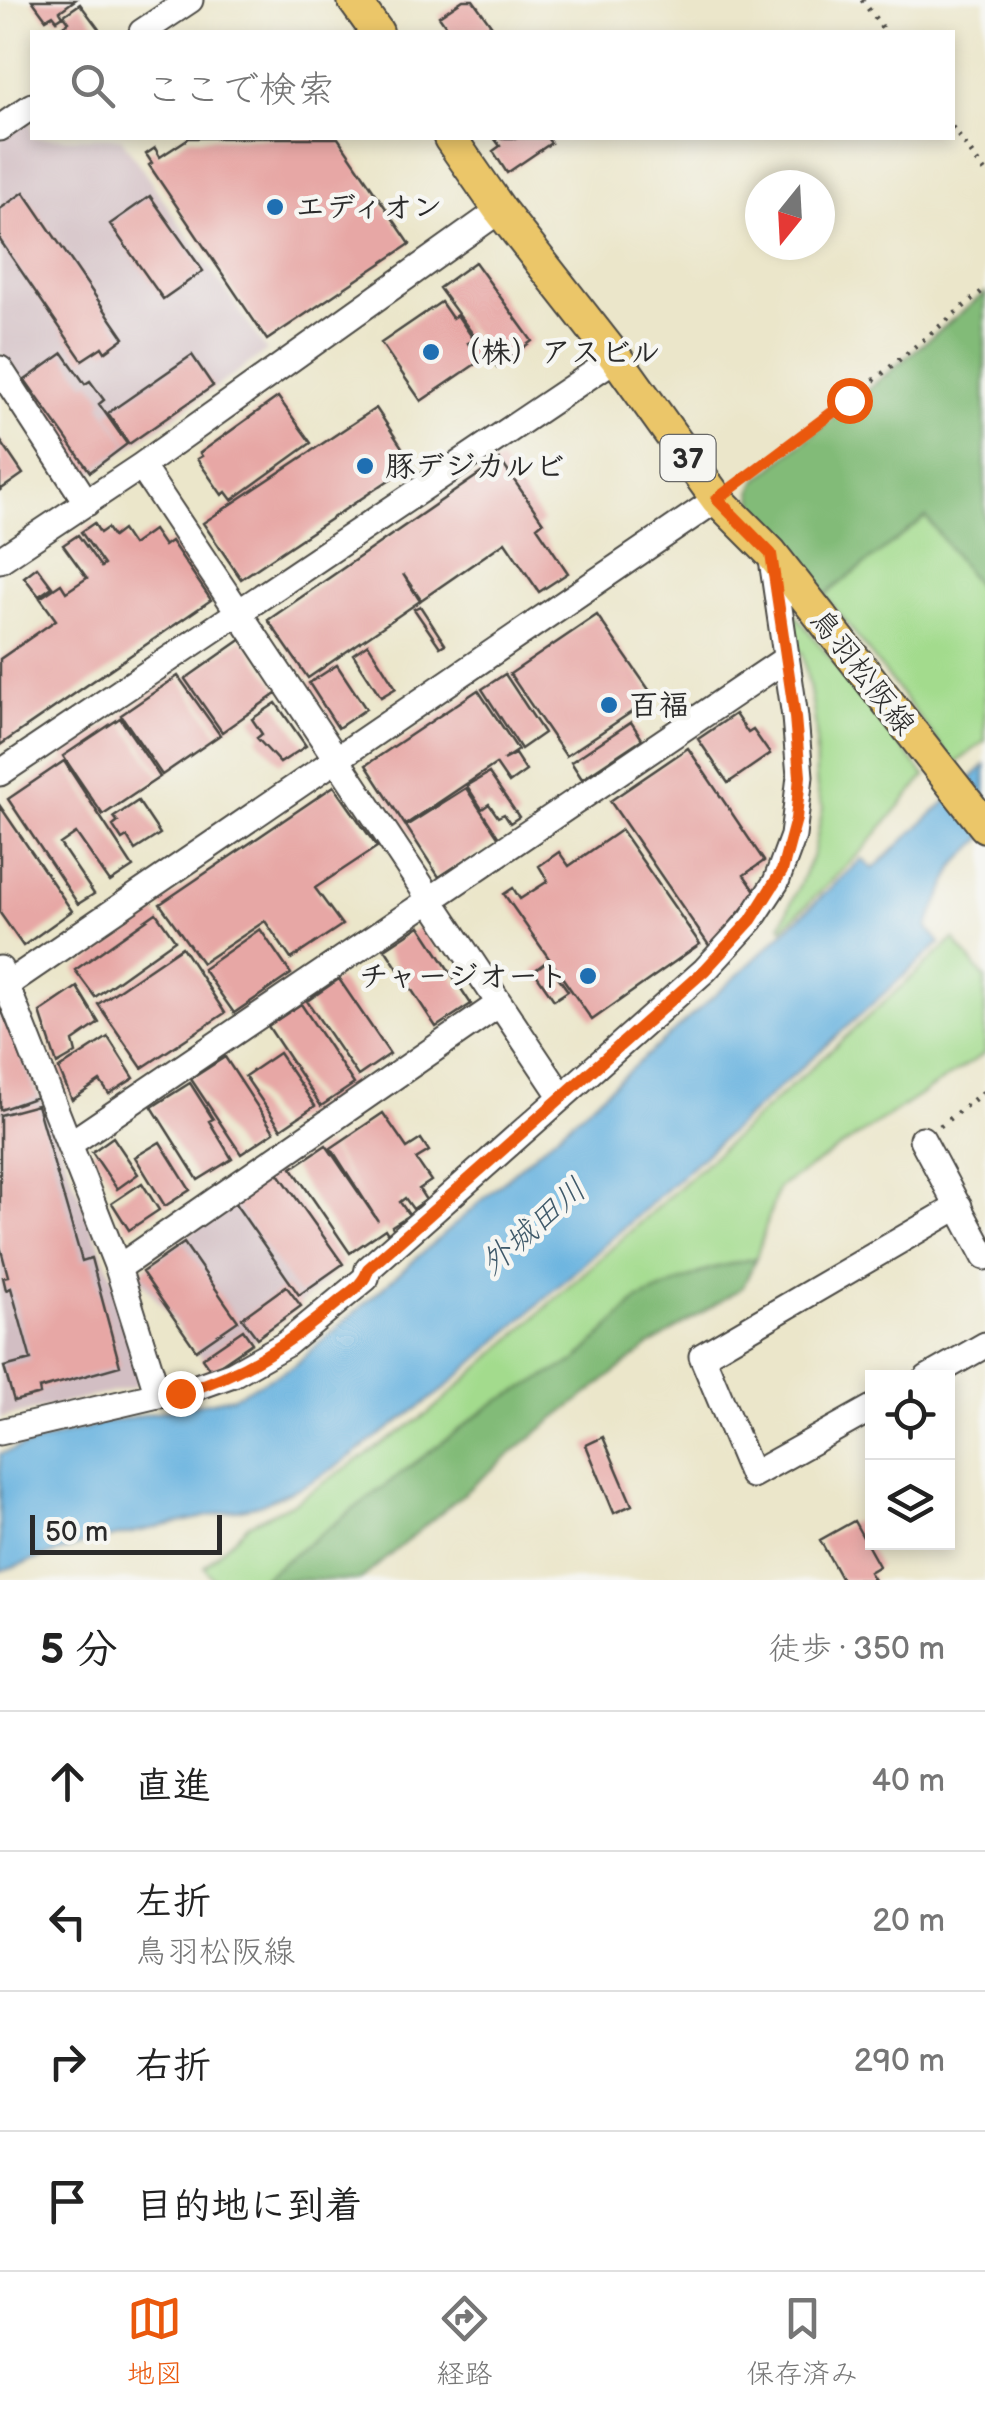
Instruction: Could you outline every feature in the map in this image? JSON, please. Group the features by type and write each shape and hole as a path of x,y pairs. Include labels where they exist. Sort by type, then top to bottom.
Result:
{"main road":[{"path":"354,0 376,30"},
{"name":"鳥羽松阪線","path":"451,140 717,499 771,554 985,826"}],"street":[{"path":"145,30 190,0"},
{"path":"0,128 30,107"},
{"path":"0,560 140,466 500,210"},
{"path":"0,773 616,358"},
{"path":"0,368 87,503"},
{"path":"140,466 562,1098"},
{"path":"158,1394 118,1268 3,977 338,758 717,499"},
{"path":"0,1432 207,1385 254,1364 286,1344 366,1278 368,1269 670,1003 728,947 758,911 782,871 796,819 800,776 795,717 771,554"},
{"path":"71,1143 784,660"},
{"path":"118,1268 500,1004"},
{"path":"922,1139 985,1257"},
{"path":"865,1412 752,1475 702,1356 959,1206"},
{"path":"942,1370 985,1346"}],"path":[{"path":"862,0 884,30"},
{"path":"955,131 985,172"},
{"path":"717,499 849,400 985,289"},
{"path":"922,1139 985,1091"}],"shaded area":[{"path":"30,118 30,140 122,140 267,351 88,477 0,352 0,139"},
{"path":"0,997 118,1291 141,1375 135,1387 0,1418"},
{"path":"275,1169 343,1263 282,1321 212,1371 137,1274"}],"green space":[{"path":"985,293 985,596 926,517 825,595 756,511 752,491 756,481"},
{"path":"927,516 985,596 985,741 955,764 825,595"},
{"path":"783,599 925,776 863,850 783,928 813,855 823,807 817,787 816,732 809,687 802,652 790,653"},
{"path":"954,939 985,979 985,1053 778,1188 756,1258 710,1269 637,1300 577,1360 493,1404 260,1580 214,1580 204,1567 249,1524 295,1502 429,1413"},
{"path":"756,1258 743,1287 649,1346 525,1442 360,1580 260,1580 493,1404 577,1360 637,1300 710,1269"}],"water":[{"name":"外城田川","path":"985,765 985,836 955,865 927,927 940,943 443,1390 334,1468 259,1505 91,1542 0,1571 0,1454 103,1423 233,1397 294,1366 740,973 862,859 873,869"}],"building":[{"path":"32,0 75,0 60,11 63,16 57,20 53,15 46,19"},
{"path":"463,0 473,0 495,30 447,30 439,16"},
{"path":"80,4 100,30 57,30 69,22 64,15"},
{"name":"エディオン","path":"186,140 339,140 410,244 267,340 149,165 152,163 146,154 155,148 160,157"},
{"path":"496,140 551,143 507,173 493,151 500,146"},
{"path":"24,192 124,338 105,352 102,347 82,360 0,240 0,209"},
{"path":"150,196 203,271 163,299 110,224"},
{"path":"475,262 532,341 497,367 439,288"},
{"name":"（株）アスビル","path":"441,302 452,318 457,315 474,340 468,343 480,361 421,401 381,343"},
{"path":"63,353 85,384 90,381 104,400 99,404 127,444 90,472 25,380"},
{"path":"192,355 213,386 129,444 108,413"},
{"path":"278,397 311,443 232,500 226,492 222,495 197,459 202,456 200,453"},
{"path":"376,408 413,464 241,579 203,523"},
{"path":"0,440 23,474 0,490"},
{"path":"500,460 543,522 537,527 568,573 539,592 505,542 421,600 403,574 420,601 308,678 268,620"},
{"path":"94,523 100,533 107,528 113,537 122,530 132,545 153,530 164,546 171,541 211,600 0,745 0,659 56,620 40,598 61,584 66,592 87,578 63,545 78,535 101,567 104,565 81,532"},
{"path":"37,567 52,587 39,596 24,577"},
{"path":"420,606 445,644 440,647 414,609"},
{"path":"597,615 654,697 566,756 510,674"},
{"path":"242,639 280,691 222,732 185,679"},
{"path":"368,644 396,688 381,697 353,654"},
{"path":"337,665 366,709 338,728 309,683"},
{"path":"505,674 544,733 521,749 482,689"},
{"path":"178,676 220,735 162,775 121,715"},
{"path":"478,690 518,750 503,760 515,754 526,771 509,783 496,764 405,825 366,765"},
{"path":"276,703 306,746 280,763 257,738 262,734 252,719"},
{"path":"735,714 748,733 753,730 770,754 728,783 698,739"},
{"path":"120,718 160,777 103,815 63,756"},
{"path":"631,722 642,739 582,779 571,762"},
{"path":"688,748 764,861 744,875 756,892 710,947 610,801"},
{"path":"64,761 133,867 110,882 76,833 60,844 94,894 78,904 8,799"},
{"path":"489,773 519,817 510,823 504,814 498,817 489,804 482,809 467,786"},
{"path":"334,786 377,847 315,888 342,925 291,959 265,921 202,963 160,904"},
{"path":"466,788 499,838 439,877 406,826"},
{"path":"138,801 160,834 135,850 113,826 118,822 114,817"},
{"path":"0,806 72,911 23,946 0,913"},
{"path":"621,830 700,944 592,1020 504,894 513,888 520,899 548,881 539,866 559,852 569,866"},
{"path":"156,913 175,940 95,997 75,970"},
{"path":"420,926 471,1004 436,1027 385,949"},
{"path":"260,929 291,974 234,1013 203,969"},
{"path":"182,947 225,1013 142,1068 98,1004"},
{"path":"547,961 568,991 554,1000 534,971"},
{"path":"339,979 390,1054 358,1076 307,1001"},
{"path":"77,987 99,1023 73,1041 76,1053 57,1064 40,1012"},
{"path":"301,1004 354,1084 321,1106 268,1026"},
{"path":"0,1006 37,1097 0,1110"},
{"path":"108,1037 134,1078 109,1094 100,1081 72,1100 59,1069"},
{"path":"279,1053 315,1106 281,1129 245,1076"},
{"path":"225,1057 274,1132 241,1154 191,1079"},
{"path":"190,1083 232,1159 198,1180 152,1107"},
{"path":"37,1105 82,1261 91,1258 120,1366 39,1389 40,1394 14,1401 4,1367 31,1360 11,1288 6,1290 3,1277 8,1276 0,1246 0,1115"},
{"path":"383,1113 407,1148 421,1139 429,1151 416,1159 431,1181 419,1189 426,1200 413,1209 405,1198 400,1202 409,1215 392,1226 394,1230 388,1234 385,1229 350,1253 292,1168 326,1145 378,1221 331,1148"},
{"path":"113,1137 138,1174 117,1189 92,1152"},
{"path":"160,1142 190,1190 165,1206 135,1157"},
{"path":"277,1171 343,1264 299,1295 234,1202"},
{"path":"142,1183 159,1210 129,1230 112,1203"},
{"path":"184,1243 238,1321 196,1350 142,1272"},
{"path":"286,1286 301,1306 257,1338 242,1318"},
{"path":"243,1330 252,1343 211,1371 202,1358"},
{"path":"603,1437 632,1505 614,1513 586,1445"},
{"path":"854,1521 865,1541 865,1550 870,1550 879,1566 869,1572 874,1580 842,1580 820,1540"}],"place":[{"name":"エディオン","path":"275,207"},
{"name":"（株）アスビル","path":"431,352"},
{"name":"豚デジカルビ","path":"365,466"},
{"name":"百福","path":"609,705"},
{"name":"チャージオート","path":"588,976"}],"route":[{"path":"180,1393 254,1364 326,1313 366,1278 368,1269 670,1003 728,947 764,902 782,871 796,819 800,776 795,717 771,554 717,499 849,400"}]}
